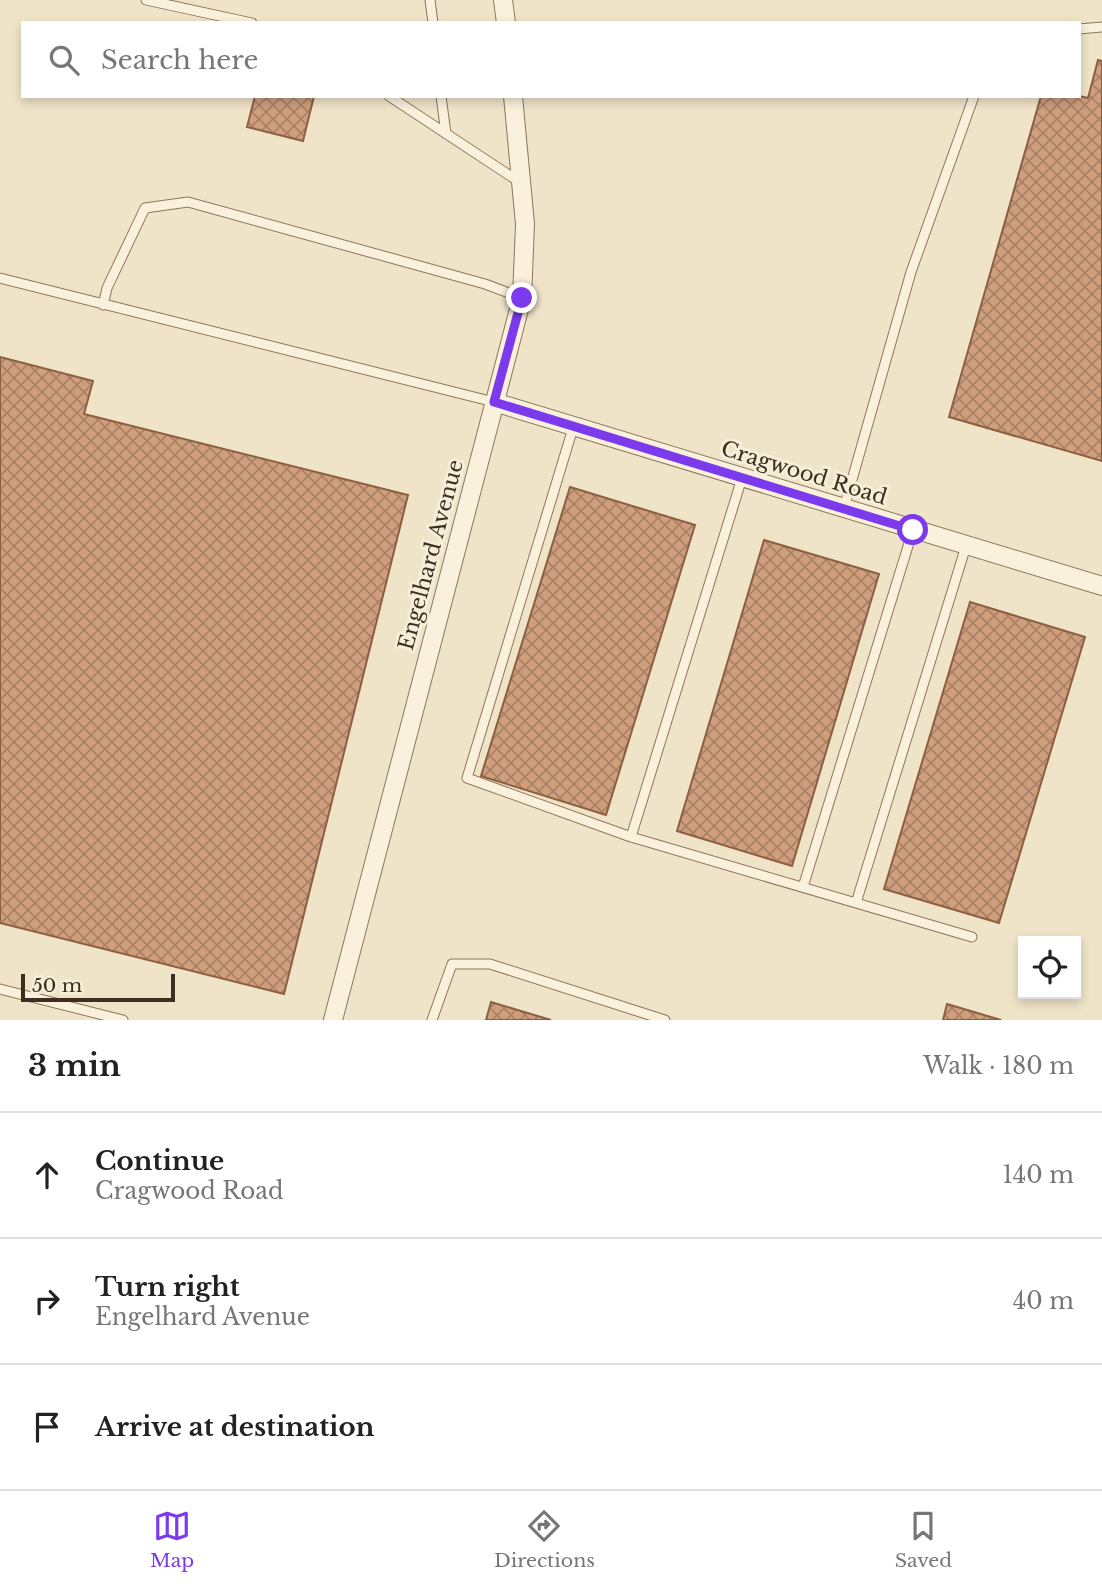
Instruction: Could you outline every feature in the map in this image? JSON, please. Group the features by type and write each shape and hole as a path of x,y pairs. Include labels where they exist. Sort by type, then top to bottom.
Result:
{"street":[{"path":"503,0 506,21"},
{"name":"Engelhard Avenue","path":"333,1020 522,298 525,224 513,98"},
{"name":"Cragwood Road","path":"494,402 1102,586"}],"lane":[{"path":"146,0 244,21"},
{"path":"430,0 432,21"},
{"path":"1081,29 1102,27"},
{"path":"392,98 521,183"},
{"path":"441,98 446,134"},
{"path":"844,509 911,272 973,98"},
{"path":"103,305 107,289 145,208 188,202 485,284 522,298"},
{"path":"0,278 494,402"},
{"path":"573,428 467,778 631,837 972,937"},
{"path":"631,837 742,478"},
{"path":"803,887 913,530"},
{"path":"856,903 966,546"},
{"path":"432,1020 452,964 490,964 665,1020"},
{"path":"0,989 123,1020"}],"building":[{"path":"1098,60 1102,61 1102,461 949,417 1040,98 1088,98"},
{"path":"254,98 314,98 303,141 247,127"},
{"path":"0,357 93,381 84,414 408,495 284,994 0,923"},
{"path":"570,487 695,525 606,815 481,776"},
{"path":"764,540 879,574 792,866 677,831"},
{"path":"970,602 1085,637 999,923 884,889"},
{"path":"491,1002 551,1020 486,1020"},
{"path":"947,1004 1001,1020 943,1020"}],"route":[{"path":"522,298 494,402 913,530"}]}
